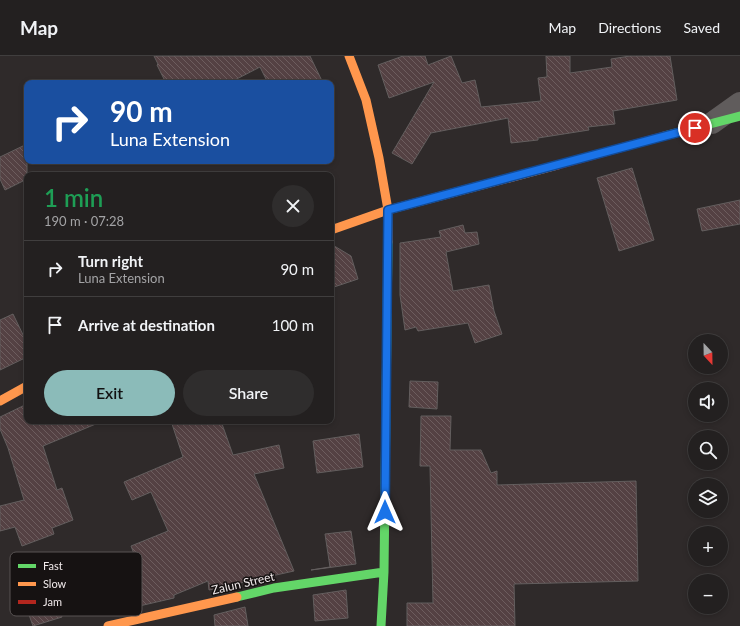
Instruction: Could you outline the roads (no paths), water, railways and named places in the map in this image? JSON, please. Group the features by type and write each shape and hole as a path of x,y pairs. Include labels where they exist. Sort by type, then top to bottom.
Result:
{"main road":[{"path":"349,56 366,100 379,158 388,210 384,572 381,626"},
{"path":"334,229 388,210 740,116"},
{"path":"0,401 24,388"},
{"name":"Zalun Street","path":"108,626 274,588 384,572"}],"street":[{"path":"710,125 740,103"}]}
